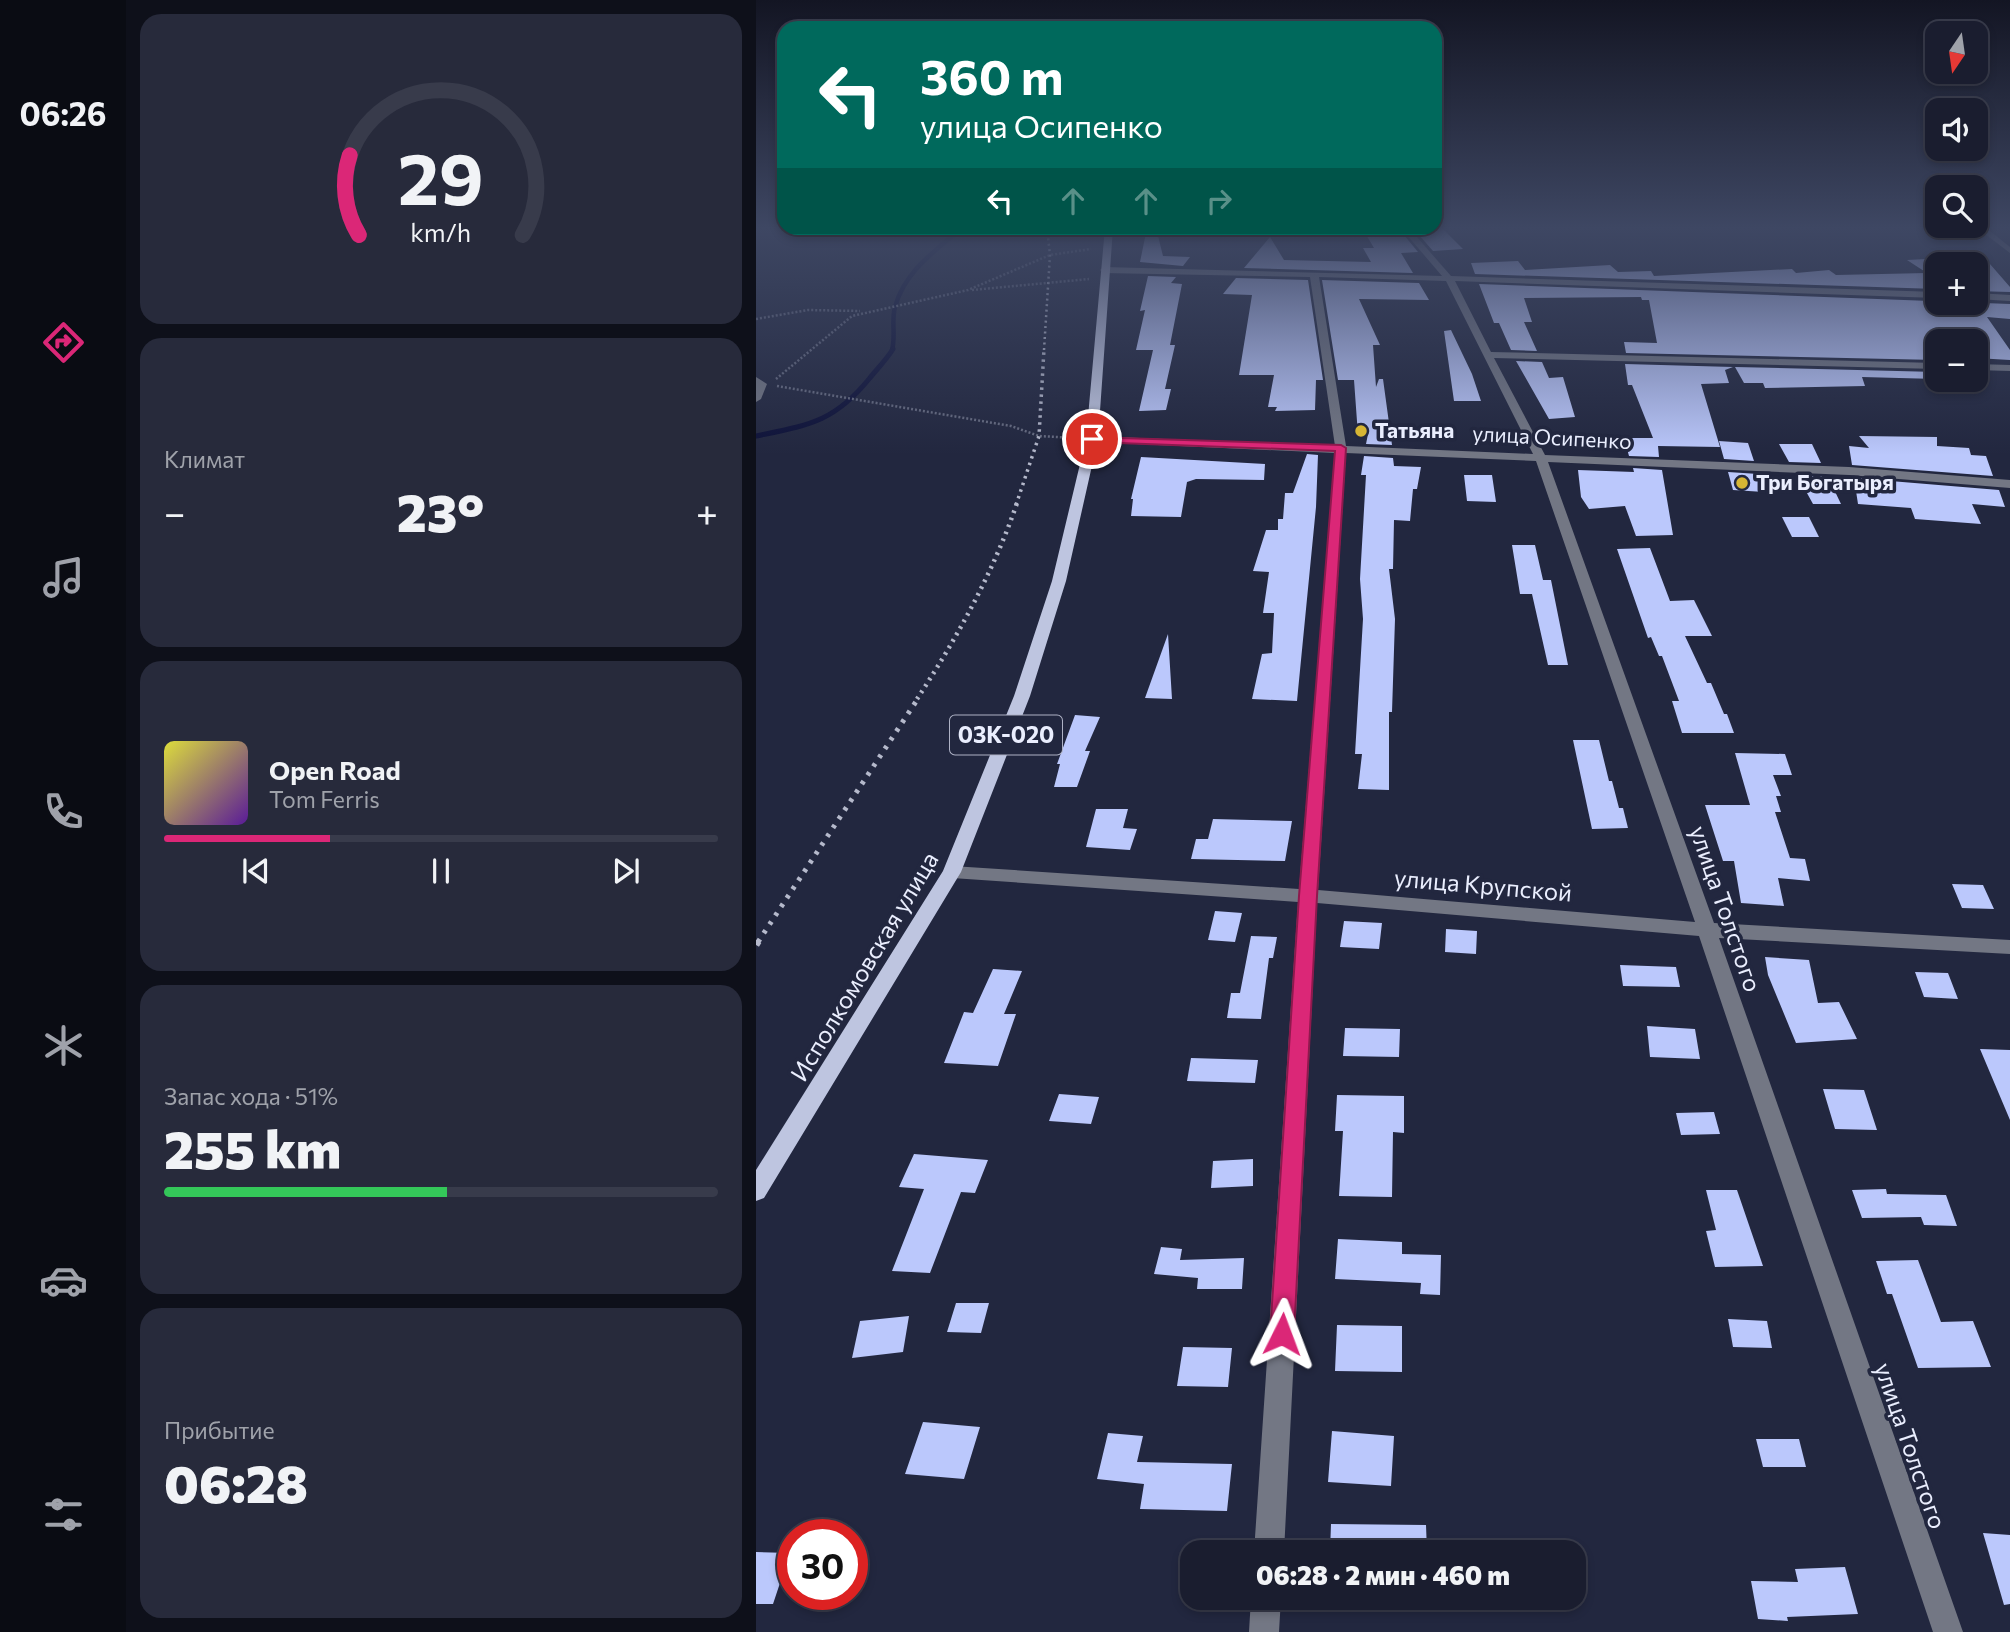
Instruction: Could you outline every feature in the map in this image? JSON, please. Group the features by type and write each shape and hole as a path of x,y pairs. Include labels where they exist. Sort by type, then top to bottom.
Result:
{"main road":[{"name":"Исполкомовская улица","path":"756,1191 952,872 1022,696 1059,581 1092,439 1102,303"}],"street":[{"path":"1270,1540 1308,896 1341,448 1319,303"},
{"name":"улица Толстого","path":"1461,303 1540,457 1707,930 1948,1632"},
{"path":"1488,355 1925,366"},
{"path":"1988,367 2010,368"},
{"path":"756,399 759,382"},
{"name":"улица Осипенко","path":"1092,439 1849,471 2010,484"},
{"name":"улица Крупской","path":"952,872 1308,896 1707,930 2010,947"},
{"path":"1264,1632 1265,1610"}],"path":[{"path":"759,382 776,379 796,365 852,316 902,303"},
{"path":"756,319 808,310 864,311"},
{"path":"759,382 1011,426 1039,436 1092,439"}],"building":[{"path":"1142,303 1178,303 1170,345 1175,345 1165,389 1171,389 1166,410 1139,411 1153,350 1136,350 1145,310 1140,311"},
{"path":"1251,303 1311,303 1323,380 1316,380 1315,410 1275,411 1277,407 1268,407 1274,375 1239,375"},
{"path":"1326,303 1361,303 1380,345 1373,345 1376,387 1379,379 1383,379 1392,445 1366,444 1368,434 1358,435 1354,380 1338,380"},
{"path":"1486,303 1526,303 1532,322 1524,322 1537,351 1511,350 1499,323 1494,323"},
{"path":"1650,303 1925,303 1925,315 1988,315 1988,303 2010,304 2010,319 1987,317 2010,350 2010,360 1988,359 1988,329 1925,329 1925,360 1626,353 1624,342 1657,343"},
{"path":"1451,330 1472,374 1481,401 1454,401 1444,331"},
{"path":"1516,361 1542,362 1549,378 1563,377 1575,417 1549,419"},
{"path":"1625,364 1733,367 1725,370 1729,383 1701,384 1720,447 1658,446 1659,457 1629,456 1624,438 1653,438 1632,385 1628,385"},
{"path":"1735,367 1925,372 1925,379 1862,377 1865,386 1765,388 1763,383 1744,383"},
{"path":"1859,436 1937,437 1937,446 1969,448 1971,455 1986,456 1993,476 1852,465 1849,446 1869,448"},
{"path":"1719,441 1748,443 1754,461 1724,459"},
{"path":"1779,444 1812,444 1821,463 1789,462"},
{"path":"1307,454 1318,455 1316,507 1297,701 1252,699 1262,654 1272,653 1274,613 1263,613 1269,572 1253,571 1266,530 1278,530 1278,519 1283,519 1285,493 1293,493"},
{"path":"1364,456 1393,458 1394,466 1421,467 1417,489 1413,489 1410,521 1394,520 1393,569 1389,569 1395,619 1392,712 1389,712 1389,790 1358,789 1362,754 1355,754 1363,619 1360,579 1366,475 1361,475"},
{"path":"1141,457 1265,464 1264,480 1196,479 1187,482 1181,517 1131,516 1131,499"},
{"path":"1633,468 1662,470 1673,535 1636,536 1625,506 1589,509 1581,497 1578,470 1634,472"},
{"path":"1728,472 1758,474 1764,492 1733,490"},
{"path":"1464,475 1492,475 1496,502 1467,501"},
{"path":"1797,475 1828,477 1841,504 1813,504"},
{"path":"1854,478 1999,490 2005,507 1972,504 1981,524 1915,519 1911,508 1858,504"},
{"path":"1782,517 1809,517 1819,537 1792,537"},
{"path":"1512,545 1535,545 1543,580 1551,580 1568,665 1548,665 1532,594 1520,594"},
{"path":"1650,548 1670,601 1694,600 1712,636 1685,636 1707,683 1711,683 1724,714 1727,714 1734,733 1682,733 1672,701 1679,701 1662,656 1659,656 1651,637 1648,638 1617,549"},
{"path":"1168,634 1172,699 1145,698"},
{"path":"1075,715 1100,717 1085,751 1090,751 1077,787 1054,787 1060,764 1057,764"},
{"path":"1573,740 1599,740 1609,781 1612,781 1619,808 1623,808 1628,828 1592,829"},
{"path":"1735,753 1785,754 1792,775 1773,775 1781,796 1776,796 1781,812 1775,812 1790,858 1805,859 1810,881 1778,878 1784,906 1741,903 1734,861 1723,861 1705,805 1750,805"},
{"path":"1096,809 1128,809 1123,828 1137,829 1130,850 1086,847"},
{"path":"1213,819 1292,821 1285,861 1191,859 1196,839 1208,839"},
{"path":"1952,884 1983,885 1994,909 1962,908"},
{"path":"1215,911 1242,913 1235,942 1208,940"},
{"path":"1344,921 1382,923 1379,949 1340,947"},
{"path":"1446,929 1477,931 1476,954 1445,952"},
{"path":"1251,936 1277,937 1273,958 1269,958 1261,1019 1227,1018 1231,993 1240,993"},
{"path":"1765,957 1809,960 1818,1003 1839,1002 1857,1039 1796,1043 1768,975"},
{"path":"1620,965 1676,967 1680,987 1623,986"},
{"path":"993,969 1022,971 1004,1014 1016,1014 998,1066 944,1063 964,1012 973,1013"},
{"path":"1915,972 1948,973 1958,999 1924,997"},
{"path":"1647,1026 1695,1029 1700,1059 1650,1057"},
{"path":"1345,1028 1400,1029 1399,1057 1343,1056"},
{"path":"1980,1049 2010,1050 2010,1120"},
{"path":"1191,1058 1258,1060 1255,1083 1187,1081"},
{"path":"1823,1089 1864,1090 1877,1130 1835,1129"},
{"path":"1059,1094 1099,1097 1091,1124 1049,1121"},
{"path":"1337,1095 1404,1096 1404,1133 1393,1132 1392,1197 1339,1196 1343,1131 1335,1131"},
{"path":"1714,1112 1720,1134 1681,1135 1676,1113"},
{"path":"914,1154 988,1160 975,1193 961,1192 930,1273 892,1271 924,1189 899,1187"},
{"path":"1253,1159 1253,1186 1211,1188 1213,1161"},
{"path":"1886,1189 1887,1194 1946,1195 1957,1226 1924,1225 1921,1217 1862,1218 1852,1190"},
{"path":"1706,1190 1737,1190 1763,1266 1715,1267 1706,1231 1716,1230"},
{"path":"1338,1239 1402,1242 1402,1254 1441,1255 1440,1295 1420,1294 1421,1283 1335,1279"},
{"path":"1161,1247 1182,1249 1180,1260 1244,1258 1242,1289 1197,1289 1198,1278 1154,1274"},
{"path":"1918,1260 1941,1322 1973,1321 1991,1367 1918,1368 1892,1294 1887,1294 1876,1261"},
{"path":"956,1303 989,1303 981,1333 947,1332"},
{"path":"909,1316 903,1352 852,1358 860,1321"},
{"path":"1728,1319 1767,1321 1772,1348 1733,1347"},
{"path":"1337,1325 1402,1326 1402,1372 1335,1371"},
{"path":"1183,1347 1232,1348 1228,1387 1177,1386"},
{"path":"923,1422 980,1427 964,1479 905,1474"},
{"path":"1332,1431 1394,1436 1391,1486 1328,1482"},
{"path":"1108,1433 1143,1436 1137,1462 1232,1464 1227,1511 1140,1509 1144,1484 1097,1479"},
{"path":"1756,1439 1799,1439 1806,1467 1763,1467"},
{"path":"1331,1524 1426,1525 1427,1540 1330,1540"},
{"path":"1983,1533 2010,1535 2010,1604 2004,1605"},
{"path":"756,1552 777,1553 777,1592 773,1604 756,1604"},
{"path":"1845,1567 1858,1614 1787,1617 1788,1621 1758,1619 1751,1581 1798,1582 1795,1569"}],"waterway":[{"path":"892,350 896,303"},
{"path":"756,436 806,424 832,413 856,393 893,349"}],"railway":[{"path":"1044,350 1047,303"},
{"path":"1016,505 1039,436 1044,349"},
{"path":"917,699 973,604 1017,503"},
{"path":"758,942 919,697"},
{"path":"756,945 759,940"}],"place":[{"name":"Татьяна","path":"1361,431"},
{"name":"Три Богатыря","path":"1742,483"}],"route":[{"path":"1092,439 1341,448 1308,896 1282,1334"}]}
